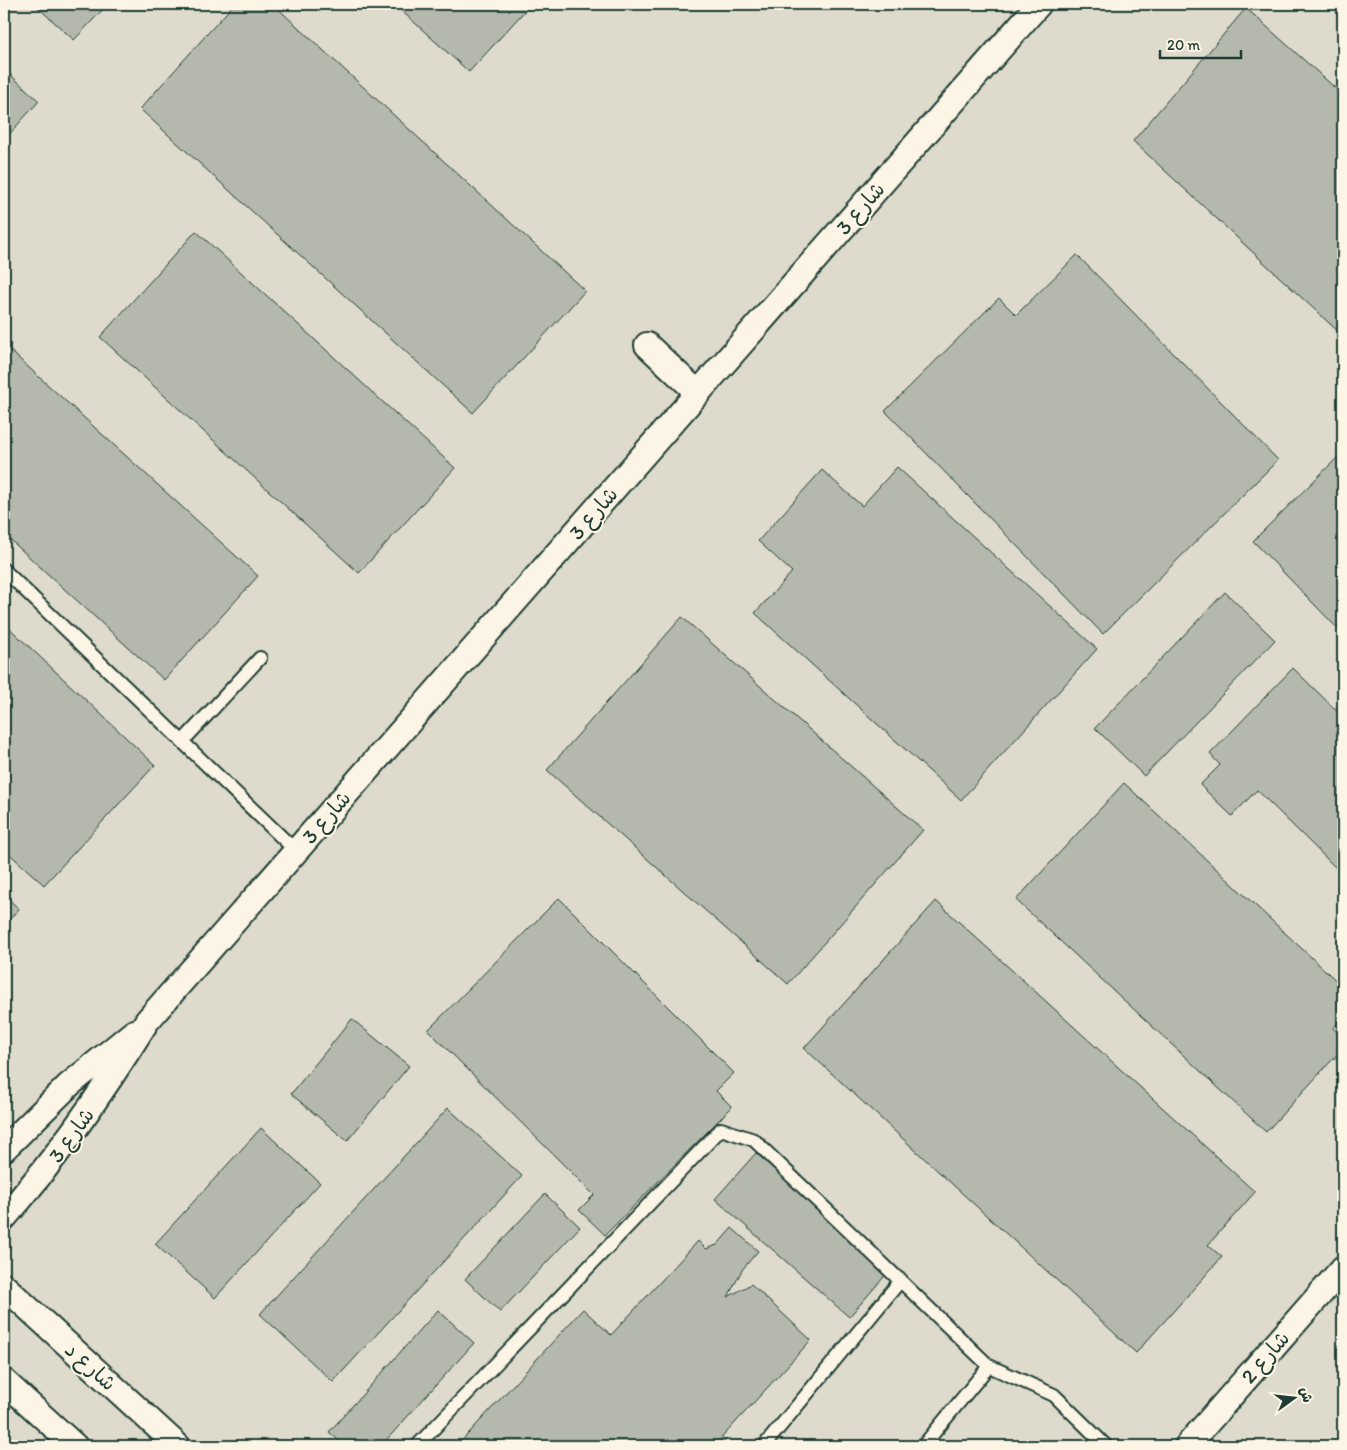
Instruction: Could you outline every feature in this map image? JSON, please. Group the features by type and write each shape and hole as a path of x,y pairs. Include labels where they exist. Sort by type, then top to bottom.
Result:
{"street":[{"name":"شارع 3","path":"4,1218 31,1187 87,1113 147,1021 1039,4"},
{"path":"647,345 698,393"},
{"name":"شارع 3","path":"4,1149 69,1085 147,1021"},
{"name":"شارع 2","path":"1187,1446 1343,1268"},
{"name":"شارع د","path":"4,1286 178,1446"},
{"path":"4,1381 75,1446"}],"lane":[{"path":"4,570 296,851"},
{"path":"182,742 260,658"},
{"path":"417,1446 721,1129 754,1140 989,1366 1054,1395 1106,1446"},
{"path":"764,1446 901,1280"},
{"path":"923,1446 989,1366"}],"shaded area":[{"path":"4,4 1343,4 1343,1446 4,1446"}],"building":[{"path":"34,4 108,4 74,40"},
{"path":"234,4 273,4 585,291 473,413 140,109"},
{"path":"394,4 531,4 469,72"},
{"path":"1246,8 1343,95 1343,336 1133,141"},
{"path":"4,69 39,101 4,140"},
{"path":"196,231 455,468 359,573 100,337"},
{"path":"1077,255 1278,460 1103,634 885,411 999,298 1016,315"},
{"path":"4,345 258,576 164,680 4,534"},
{"path":"1343,452 1343,634 1253,541"},
{"path":"897,467 1097,649 961,800 755,613 792,572 758,541 822,470 862,506"},
{"path":"1225,592 1275,640 1144,776 1095,728"},
{"path":"682,617 923,830 788,984 547,770"},
{"path":"4,623 155,765 44,885 4,849"},
{"path":"1293,668 1343,717 1343,875 1257,790 1232,816 1200,785 1220,765 1210,754"},
{"path":"1124,783 1343,987 1343,1017 1333,1028 1343,1038 1343,1048 1266,1132 1016,900"},
{"path":"4,895 19,909 4,925"},
{"path":"559,898 734,1073 716,1091 732,1107 605,1235 579,1210 594,1195 428,1030"},
{"path":"936,901 1255,1192 1208,1245 1222,1257 1136,1353 804,1048"},
{"path":"352,1019 409,1066 347,1141 291,1094"},
{"path":"448,1108 522,1176 333,1382 260,1314"},
{"path":"261,1128 320,1183 215,1298 155,1244"},
{"path":"756,1153 890,1270 849,1317 715,1199"},
{"path":"545,1194 580,1227 500,1312 465,1279"},
{"path":"732,1228 758,1251 742,1270 728,1297 751,1284 811,1340 714,1446 457,1446 583,1309 611,1335 698,1241 706,1249 717,1245"},
{"path":"438,1310 474,1343 381,1446 345,1446 329,1432"}]}
